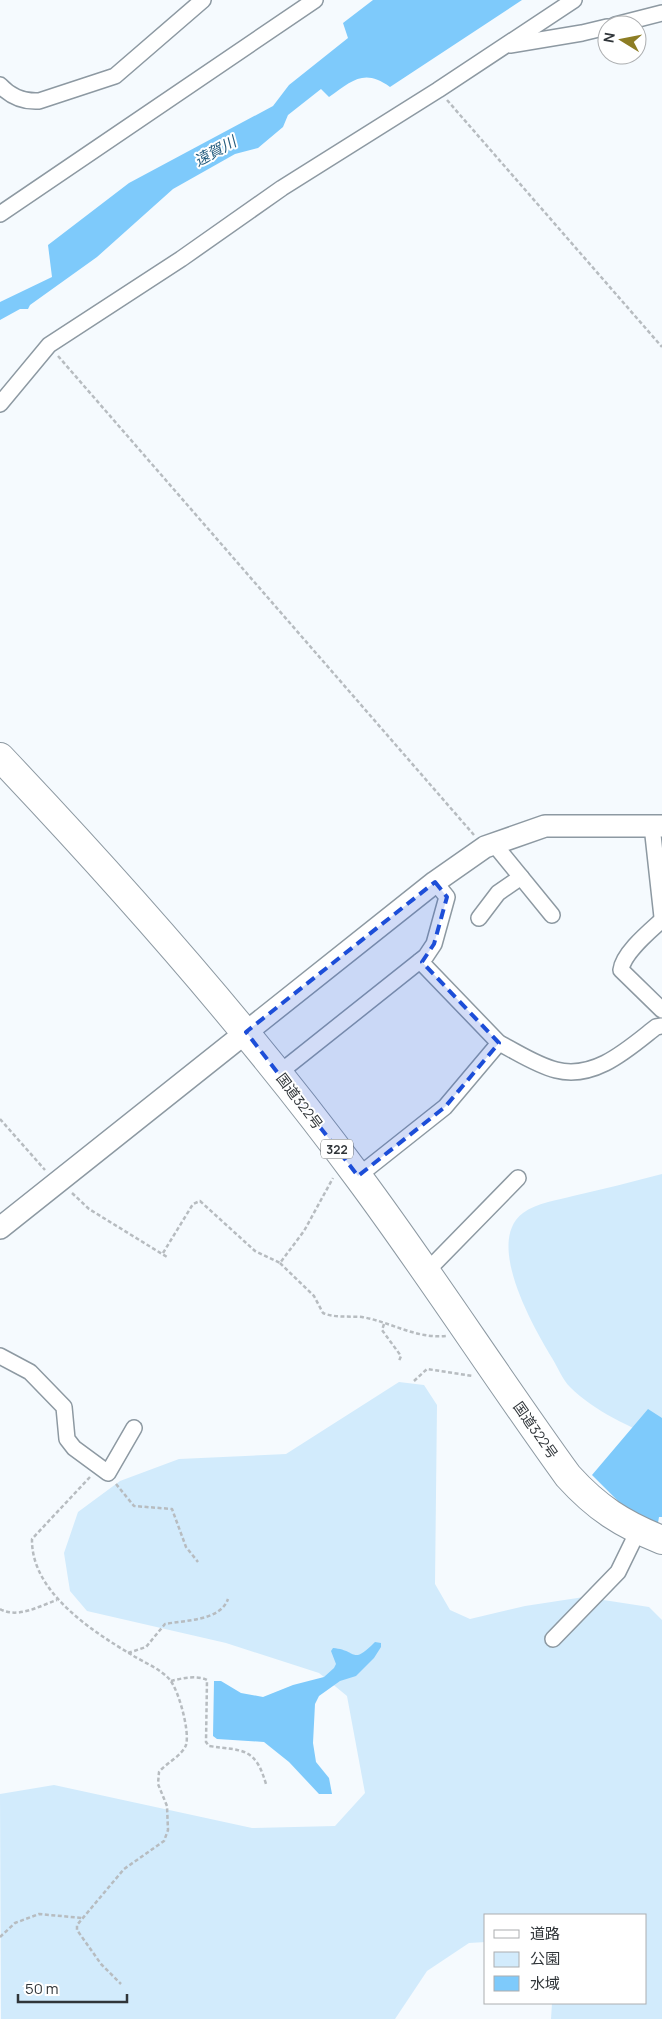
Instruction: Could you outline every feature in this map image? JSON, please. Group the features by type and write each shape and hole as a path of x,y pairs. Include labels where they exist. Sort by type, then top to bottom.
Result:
{"highway":[{"name":"国道322号","path":"0,758 66,827 246,1032 279,1073 427,1271 568,1476 588,1499 613,1518 650,1536"}],"street":[{"path":"0,85 7,93 28,101 39,100 115,76 203,0"},
{"path":"0,214 315,0"},
{"path":"0,404 49,345 181,260 282,188 438,90 574,0"},
{"path":"647,17 662,13"},
{"path":"506,46 597,29"},
{"path":"0,1228 62,1186 246,1032 436,882 490,846 545,826 657,826 662,919 644,936 622,964 621,970 662,1010"},
{"path":"490,846 521,877 552,915"},
{"path":"479,918 498,893 521,877"},
{"path":"279,1073 420,961 434,944 447,897 436,882"},
{"path":"420,961 499,1043 558,1070 588,1070 618,1057 656,1027 662,1026"},
{"path":"352,1169 445,1107 499,1043"},
{"path":"427,1271 518,1178"},
{"path":"0,1356 30,1372 64,1407 67,1439 74,1448 103,1470 134,1428"},
{"path":"553,1639 650,1536"}],"path":[{"path":"438,90 662,347"},
{"path":"49,345 490,846"},
{"path":"0,1119 62,1186 90,1209 162,1253 167,1258"},
{"path":"280,1263 304,1232 339,1168 352,1169"},
{"path":"162,1253 193,1204 200,1201 255,1251 280,1263 314,1296 323,1313 331,1316 363,1318 434,1338 456,1336 466,1328"},
{"path":"384,1324 382,1330 401,1356 400,1361"},
{"path":"414,1381 426,1369 492,1379 499,1376"},
{"path":"121,1984 101,1964 77,1930 82,1918 96,1904 124,1869 164,1840 168,1830 167,1806 158,1784 159,1772 186,1747 188,1733 185,1718 171,1681 107,1640 57,1600 36,1565 31,1552 32,1539 103,1470 134,1506 172,1509 186,1546 198,1562"},
{"path":"128,1653 146,1647 165,1624 217,1614 225,1608 228,1599"},
{"path":"0,1609 8,1613 21,1613 57,1600"},
{"path":"171,1681 184,1678 204,1678 207,1680 206,1742 209,1746 240,1751 255,1757 261,1767 266,1784"},
{"path":"0,1937 15,1923 39,1914 82,1918"}],"highlighted area":[{"path":"435,882 447,897 434,944 422,962 499,1043 445,1107 358,1176 246,1032"}],"green space":[{"path":"662,1174 662,1440 601,1411 567,1384 534,1327 525,1307 510,1264 509,1244 512,1226 523,1213 534,1207 554,1200"},
{"path":"399,1382 424,1385 437,1405 435,1584 450,1610 470,1619 525,1606 584,1597 649,1607 662,1620 662,2019 551,2019 552,2004 647,2004 647,1914 484,1914 484,1942 469,1943 427,1971 395,2019 1,2019 0,1794 54,1785 252,1828 335,1826 365,1793 347,1696 319,1673 226,1643 87,1611 70,1591 64,1553 78,1512 120,1481 179,1459 286,1454"}],"water":[{"name":"遠賀川","path":"373,0 522,0 390,87 373,78 365,78 352,82 329,97 321,89 288,115 283,127 258,148 235,154 173,189 97,257 30,305 28,309 20,309 0,320 0,302 52,277 48,245 129,183 273,106 289,85 348,38 343,23"},
{"path":"648,1409 662,1418 662,1517 659,1517 658,1523 624,1507 592,1475"},
{"path":"375,1642 381,1643 381,1647 374,1658 356,1676 340,1681 319,1696 315,1704 313,1743 316,1762 329,1778 332,1794 319,1794 289,1762 264,1742 217,1739 213,1736 214,1681 221,1681 241,1693 263,1697 293,1685 324,1677 336,1664 331,1651 333,1648 358,1655"}]}
